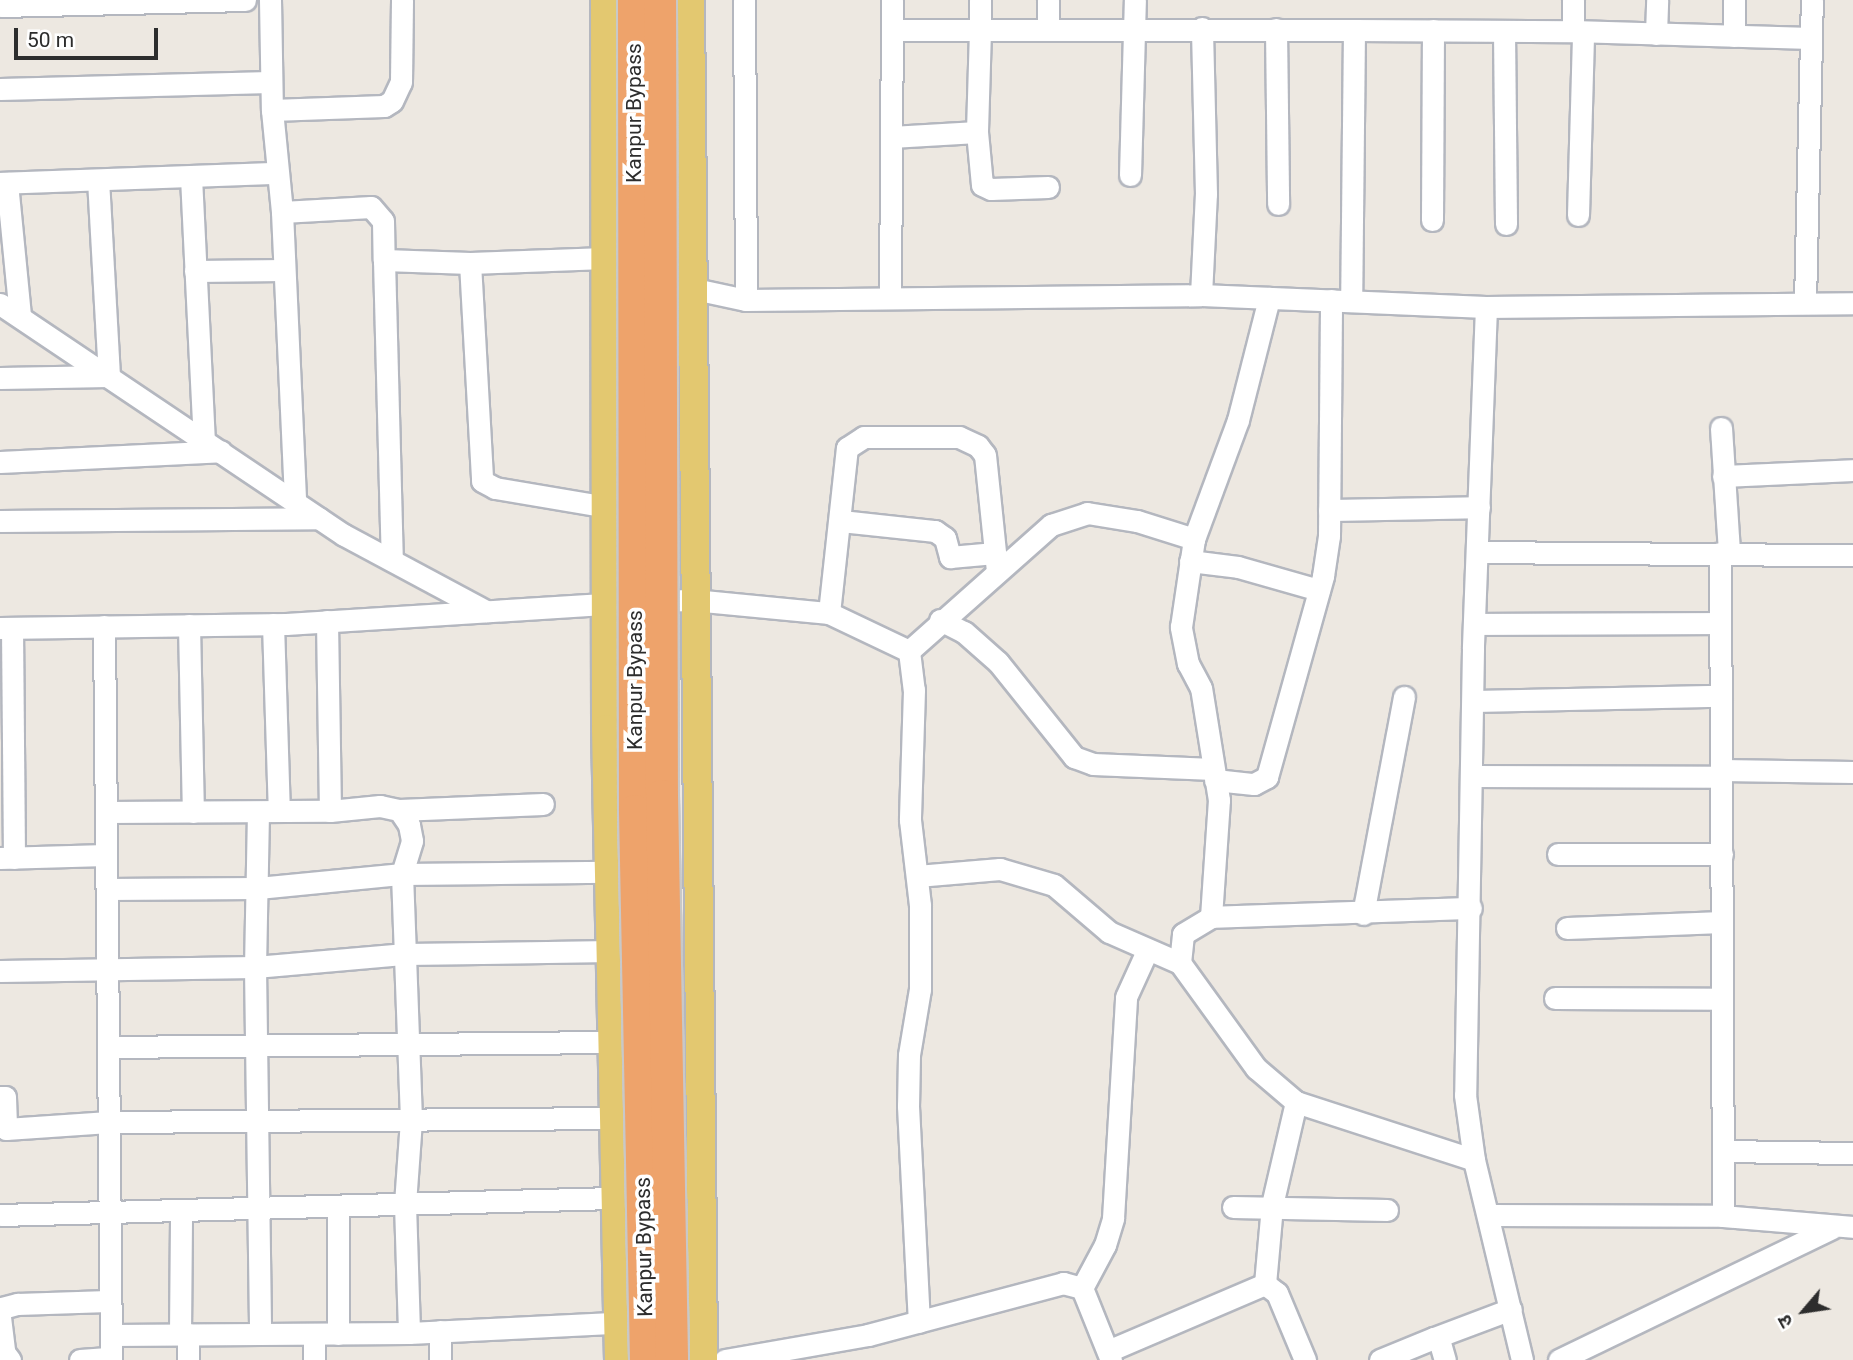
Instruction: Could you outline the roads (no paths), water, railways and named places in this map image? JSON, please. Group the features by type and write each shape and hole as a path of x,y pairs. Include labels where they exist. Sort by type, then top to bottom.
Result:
{"highway":[{"name":"Kanpur Bypass","path":"634,0 635,811 646,1360"},
{"name":"Kanpur Bypass","path":"660,0 662,768 672,1360"}],"main road":[{"path":"605,0 609,872 613,1198 619,1360"},
{"path":"690,0 690,288 703,1360"}],"street":[{"path":"0,6 245,0"},
{"path":"270,0 275,173 282,212 295,501"},
{"path":"272,110 384,106 392,101 401,82 402,0"},
{"path":"744,0 746,300"},
{"path":"890,298 892,0"},
{"path":"980,0 977,132 982,185 991,189 1048,187"},
{"path":"1048,0 1048,29"},
{"path":"1130,175 1135,0"},
{"path":"1573,0 1578,32 1578,215"},
{"path":"1656,34 1657,0"},
{"path":"1734,0 1734,36"},
{"path":"1805,303 1812,0"},
{"path":"1201,295 1206,194 1202,28"},
{"path":"1276,29 1278,204"},
{"path":"892,30 1433,30 1811,38"},
{"path":"940,620 964,632 998,662 1074,757 1093,764 1214,774 1254,784 1267,777 1319,590 1329,510 1354,30"},
{"path":"1432,220 1433,30"},
{"path":"1504,31 1506,224"},
{"path":"0,89 271,82"},
{"path":"891,137 977,132"},
{"path":"20,316 3,183 275,173"},
{"path":"191,177 195,271 212,445"},
{"path":"98,180 109,376"},
{"path":"282,212 371,207 383,221 392,560"},
{"path":"384,260 470,263 605,258"},
{"path":"470,263 482,481 495,488 607,507"},
{"path":"195,271 284,270"},
{"path":"690,288 746,300 1201,295 1486,307 1853,303"},
{"path":"1211,917 1218,821 1214,774 1201,688 1182,645 1194,539 1238,420 1269,298"},
{"path":"0,304 319,518 486,611"},
{"path":"1486,307 1475,624 1465,1095 1475,1160 1522,1360"},
{"path":"0,378 109,376"},
{"path":"1721,428 1724,553 1720,623 1723,1216"},
{"path":"829,613 848,449 853,440 959,437 971,441 985,455 996,562"},
{"path":"0,462 212,445"},
{"path":"1723,475 1853,470"},
{"path":"1329,510 1479,507"},
{"path":"909,651 996,562 1051,525 1087,513 1137,521 1194,539"},
{"path":"0,522 319,518"},
{"path":"841,521 935,531 945,538 950,557 996,562"},
{"path":"1478,552 1853,555"},
{"path":"1190,561 1238,567 1319,590"},
{"path":"106,855 7,858 6,628 273,624 693,600 829,613 909,651"},
{"path":"327,621 330,811"},
{"path":"1475,624 1720,623"},
{"path":"260,1334 255,967 258,888 269,812 273,624"},
{"path":"189,625 193,812"},
{"path":"80,1360 111,1359 108,1301 110,1212 104,626"},
{"path":"909,651 914,690 910,820 917,876 920,989 909,1055 908,1106 919,1322"},
{"path":"1473,701 1721,696"},
{"path":"1363,914 1404,697"},
{"path":"1473,776 1853,772"},
{"path":"106,812 330,811 380,806 399,810 543,804"},
{"path":"399,810 412,841 402,874 411,1120 405,1204 408,1333"},
{"path":"1558,854 1721,854"},
{"path":"917,876 971,869 1020,871 1054,885 1098,924 1147,951 1180,963 1256,1068 1296,1102 1475,1160"},
{"path":"107,889 258,888 402,874 609,872"},
{"path":"1180,963 1183,934 1211,917 1363,914 1471,908"},
{"path":"1567,928 1722,922"},
{"path":"0,971 255,967 405,954 611,951"},
{"path":"1082,1288 1105,1245 1113,1218 1126,997 1147,951"},
{"path":"1555,999 1722,999"},
{"path":"108,1047 611,1042"},
{"path":"0,1097 5,1097 6,1129 109,1122 613,1118"},
{"path":"1265,1284 1272,1205 1296,1102"},
{"path":"1723,1152 1853,1153"},
{"path":"0,1215 613,1198"},
{"path":"1233,1207 1272,1205 1387,1210"},
{"path":"338,1207 338,1334"},
{"path":"181,1210 184,1334 188,1360"},
{"path":"1489,1216 1723,1216 1843,1227"},
{"path":"1559,1360 1843,1227"},
{"path":"725,1360 919,1322 1035,1288 1063,1283 1082,1288"},
{"path":"1082,1288 1110,1355 1265,1284"},
{"path":"1265,1284 1277,1293 1305,1360"},
{"path":"10,1360 0,1327 2,1308 17,1304 108,1301"},
{"path":"1380,1360 1511,1309"},
{"path":"111,1335 408,1333 617,1323"},
{"path":"440,1331 440,1360"},
{"path":"314,1334 314,1360"},
{"path":"1434,1338 1440,1343 1445,1360"}]}
